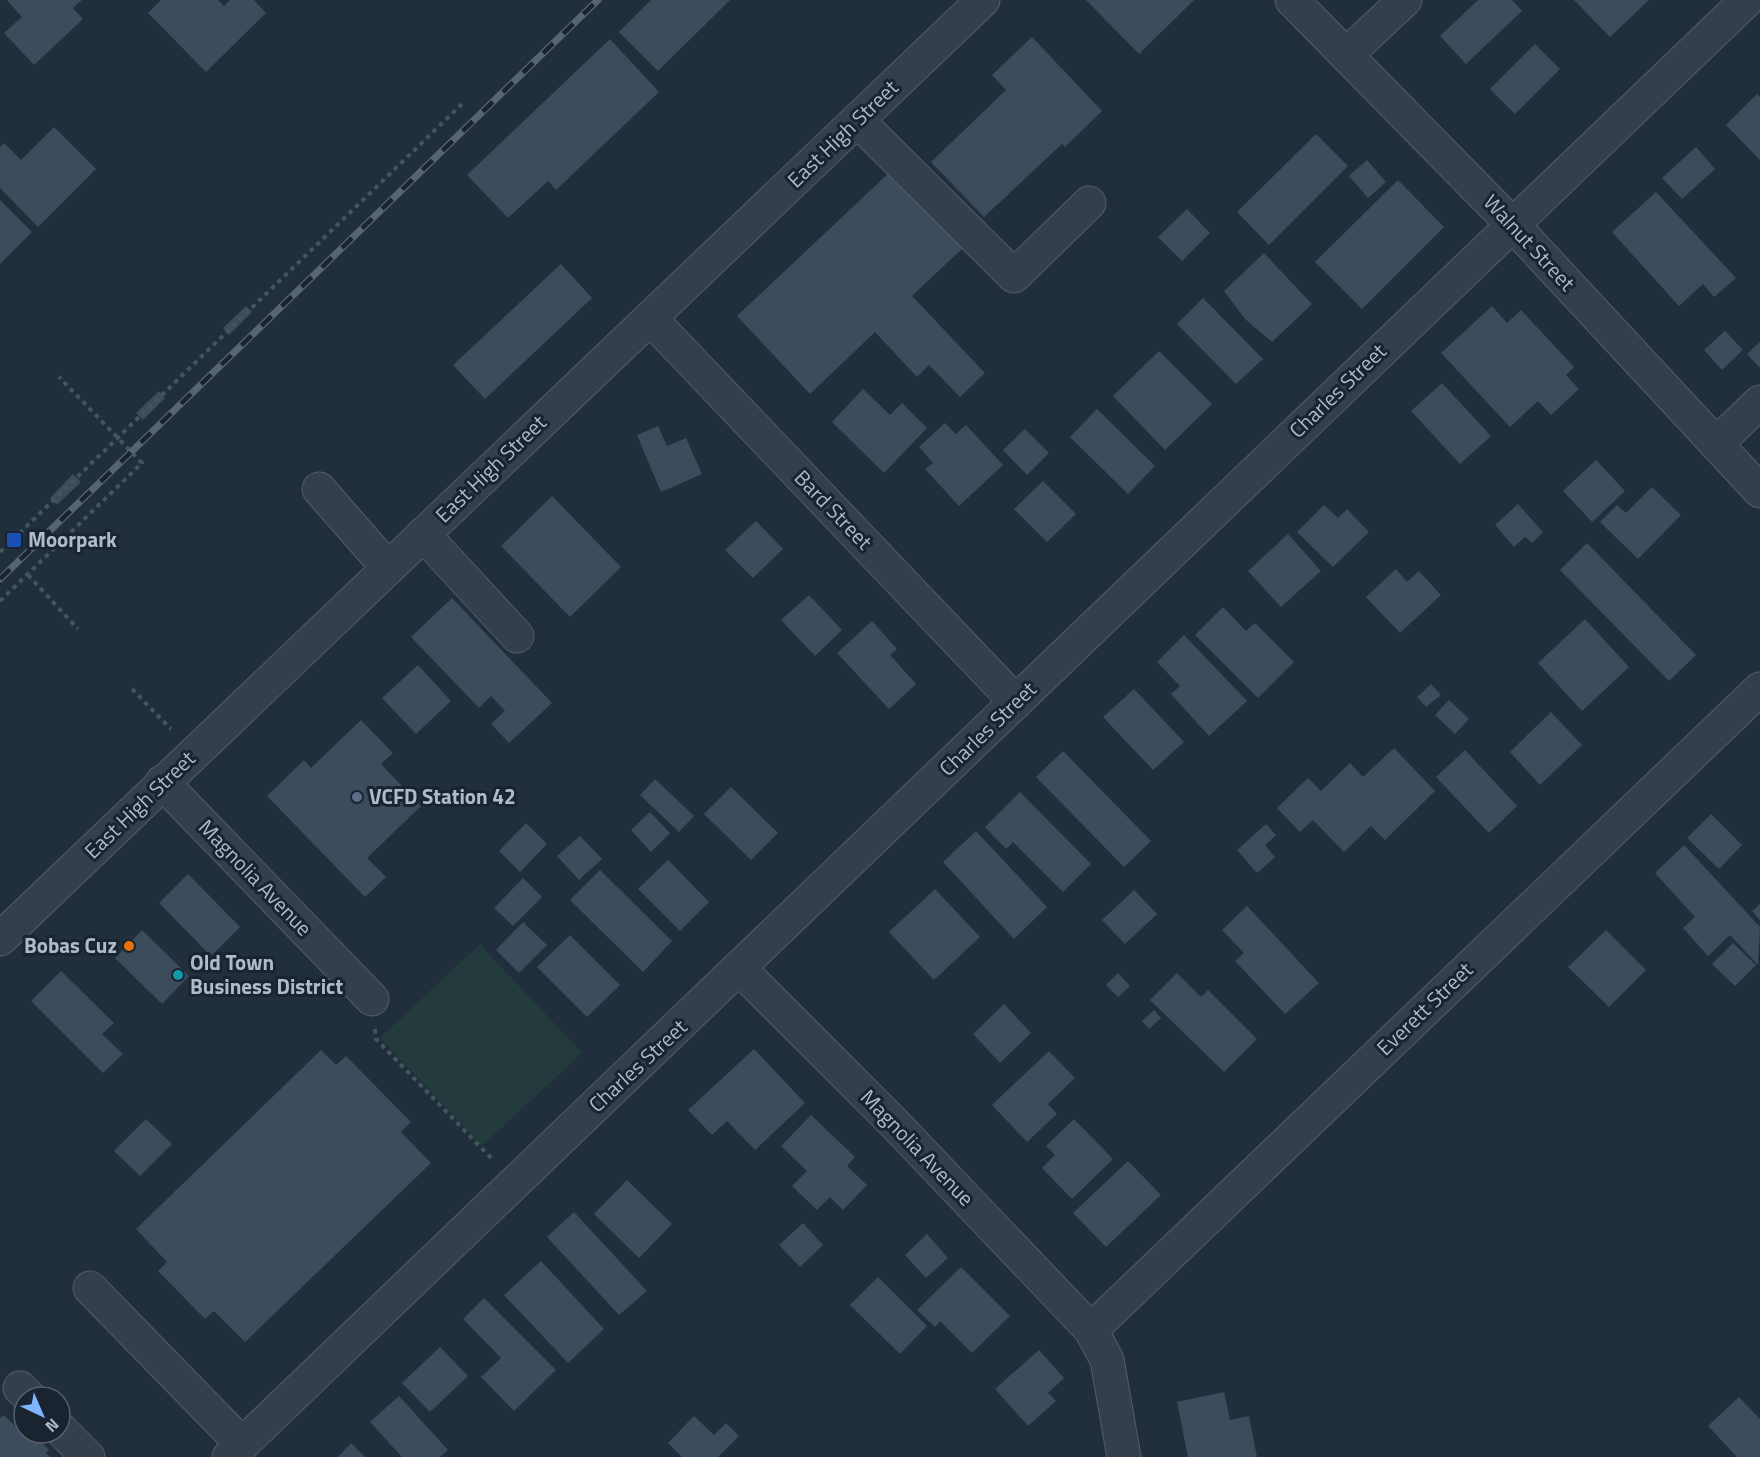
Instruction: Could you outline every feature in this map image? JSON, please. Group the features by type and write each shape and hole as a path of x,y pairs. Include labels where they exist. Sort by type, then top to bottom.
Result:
{"street":[{"name":"East High Street","path":"0,939 983,0"},
{"name":"Walnut Street","path":"1292,0 1512,224 1760,491"},
{"path":"1346,55 1405,0"},
{"name":"Charles Street","path":"236,1450 740,969 1747,0"},
{"path":"857,120 1014,276 1089,203"},
{"name":"Bard Street","path":"650,318 1016,702"},
{"path":"1716,444 1760,402"},
{"path":"319,489 388,568"},
{"path":"423,534 518,636"},
{"name":"Everett Street","path":"1091,1330 1760,689"},
{"name":"Magnolia Avenue","path":"162,782 372,999"},
{"name":"Magnolia Avenue","path":"740,969 894,1123 1091,1330 1101,1343 1107,1360 1124,1457"},
{"path":"90,1288 236,1450"},
{"path":"72,1441 88,1457"}],"path":[{"path":"0,552 465,101"},
{"path":"0,601 142,463 59,377"},
{"path":"28,575 78,629"},
{"path":"132,688 171,729"},
{"path":"372,999 376,1039 515,1183"}],"green space":[{"path":"480,944 582,1053 482,1146 380,1038"}],"building":[{"path":"7,0 82,0 73,8 83,19 34,65 4,33 22,17"},
{"path":"161,0 218,0 224,6 230,0 254,0 266,13 206,72 148,13"},
{"path":"651,0 730,0 658,71 619,32"},
{"path":"1086,0 1194,0 1139,54"},
{"path":"1478,0 1512,0 1522,11 1466,64 1440,36"},
{"path":"1574,0 1649,0 1610,37"},
{"path":"1032,37 1102,111 1065,147 1062,144 984,217 931,162 1006,90 992,75"},
{"path":"610,39 659,92 556,190 548,181 508,218 467,175"},
{"path":"1535,44 1560,69 1515,114 1490,89"},
{"path":"1757,94 1760,97 1760,160 1726,125"},
{"path":"54,127 96,169 38,227 0,188 0,147 4,143 21,160"},
{"path":"1316,134 1348,166 1269,245 1237,212"},
{"path":"1696,147 1715,169 1682,199 1662,178"},
{"path":"1367,160 1386,182 1368,198 1349,176"},
{"path":"892,170 964,247 912,296 985,373 960,397 929,365 917,377 875,332 810,394 737,316"},
{"path":"1398,180 1444,227 1362,309 1315,262"},
{"path":"1656,192 1736,278 1714,297 1703,284 1679,306 1612,232"},
{"path":"0,200 32,232 0,264"},
{"path":"1187,209 1210,233 1182,261 1158,237"},
{"path":"1264,253 1312,304 1272,342 1245,319 1224,291"},
{"path":"561,264 592,298 485,399 453,365"},
{"path":"1203,298 1263,359 1236,384 1177,324"},
{"path":"246,306 252,312 229,335 223,328"},
{"path":"1492,306 1507,323 1521,310 1574,367 1566,375 1579,389 1551,415 1538,401 1510,427 1441,353"},
{"path":"1725,331 1743,350 1722,370 1704,350"},
{"path":"1760,342 1760,368 1747,354"},
{"path":"1159,351 1212,404 1165,450 1113,396"},
{"path":"1442,383 1491,436 1460,464 1411,411"},
{"path":"863,389 890,415 902,403 927,428 884,473 832,422"},
{"path":"159,391 165,398 143,420 136,413"},
{"path":"1097,409 1155,466 1128,494 1070,437"},
{"path":"945,423 956,434 966,425 1003,465 959,506 925,469 933,463 919,447"},
{"path":"658,426 667,446 686,438 702,474 661,492 637,435"},
{"path":"1025,429 1049,453 1027,475 1003,450"},
{"path":"1596,460 1625,491 1592,522 1563,491"},
{"path":"73,474 81,482 57,505 50,498"},
{"path":"1043,481 1076,514 1047,542 1014,509"},
{"path":"1652,487 1681,515 1638,559 1600,522 1617,505 1626,513"},
{"path":"552,496 621,567 570,617 501,546"},
{"path":"1518,504 1543,532 1532,543 1525,537 1514,547 1495,525"},
{"path":"1324,505 1338,518 1347,509 1369,532 1333,567 1297,532"},
{"path":"756,521 783,549 753,578 725,550"},
{"path":"1288,534 1321,571 1281,607 1248,571"},
{"path":"1587,543 1696,655 1669,681 1560,570"},
{"path":"1396,569 1407,582 1419,571 1441,595 1400,633 1366,597"},
{"path":"809,595 842,630 815,656 781,620"},
{"path":"452,598 552,703 509,743 491,724 505,711 491,696 479,708 411,637"},
{"path":"1223,607 1246,631 1255,623 1294,662 1258,698 1195,635"},
{"path":"1585,619 1629,667 1582,711 1538,663"},
{"path":"872,621 897,649 890,655 916,684 889,709 837,653"},
{"path":"1184,635 1247,701 1209,736 1171,694 1180,686 1157,662"},
{"path":"418,665 451,701 416,734 382,698"},
{"path":"1431,684 1441,695 1426,707 1417,697"},
{"path":"1134,689 1184,742 1153,770 1103,717"},
{"path":"1449,700 1469,719 1455,734 1435,715"},
{"path":"1551,712 1582,745 1540,785 1510,752"},
{"path":"361,720 393,753 381,764 421,806 367,858 386,877 365,897 267,796 304,760 311,768"},
{"path":"1394,748 1435,791 1385,840 1371,826 1344,852 1313,820 1300,832 1277,808 1308,778 1321,791 1350,763 1363,777"},
{"path":"1465,750 1517,806 1489,833 1436,777"},
{"path":"1063,751 1151,841 1124,867 1036,777"},
{"path":"655,779 694,816 679,832 640,795"},
{"path":"731,787 778,833 751,860 704,814"},
{"path":"1020,792 1091,864 1063,892 1013,842 1006,849 985,827"},
{"path":"650,812 670,833 651,852 631,830"},
{"path":"1711,814 1742,845 1719,869 1687,838"},
{"path":"526,823 547,844 520,872 499,851"},
{"path":"1266,824 1276,835 1265,845 1275,857 1257,873 1237,850"},
{"path":"976,831 1047,907 1014,939 943,862"},
{"path":"580,836 602,859 579,880 557,856"},
{"path":"1684,845 1760,927 1758,965 1730,935 1708,956 1683,928 1695,917 1655,873"},
{"path":"668,860 709,902 680,931 638,889"},
{"path":"600,870 672,941 643,972 570,900"},
{"path":"188,874 240,927 211,956 159,903"},
{"path":"523,878 542,897 513,926 494,908"},
{"path":"935,889 980,937 934,980 889,932"},
{"path":"1134,890 1157,914 1125,944 1102,920"},
{"path":"1760,904 1760,920 1752,911"},
{"path":"1247,906 1319,983 1285,1014 1235,961 1244,953 1222,930"},
{"path":"523,922 547,945 519,973 496,950"},
{"path":"142,930 189,976 162,1004 115,958"},
{"path":"1606,930 1646,970 1609,1007 1568,967"},
{"path":"570,935 620,985 587,1017 537,967"},
{"path":"1733,943 1756,965 1735,986 1712,964"},
{"path":"61,971 114,1023 102,1034 123,1054 103,1073 31,1001"},
{"path":"1118,973 1130,986 1118,997 1106,985"},
{"path":"1177,973 1201,997 1208,990 1257,1039 1224,1072 1150,1000"},
{"path":"1004,1004 1031,1033 1000,1063 973,1034"},
{"path":"1154,1010 1161,1018 1149,1029 1142,1021"},
{"path":"754,1049 805,1103 755,1150 727,1121 712,1135 688,1110"},
{"path":"321,1050 336,1065 346,1056 411,1122 401,1132 431,1163 245,1342 214,1311 205,1319 158,1271 167,1262 136,1229"},
{"path":"1049,1051 1075,1078 1048,1104 1057,1114 1027,1142 992,1105"},
{"path":"811,1115 855,1157 847,1166 867,1185 843,1210 830,1197 817,1210 792,1186 807,1171 781,1146"},
{"path":"146,1119 172,1144 140,1176 114,1151"},
{"path":"1074,1119 1113,1159 1072,1199 1042,1168 1055,1155 1046,1146"},
{"path":"1128,1161 1161,1195 1106,1247 1073,1213"},
{"path":"627,1180 672,1224 639,1258 594,1214"},
{"path":"574,1212 647,1291 619,1315 547,1237"},
{"path":"803,1223 823,1245 800,1267 779,1245"},
{"path":"927,1234 948,1258 926,1278 905,1255"},
{"path":"541,1261 604,1329 568,1363 504,1295"},
{"path":"961,1267 1010,1316 972,1353 940,1321 935,1327 917,1310"},
{"path":"878,1277 927,1326 900,1354 850,1305"},
{"path":"484,1298 556,1370 514,1411 481,1377 501,1358 463,1319"},
{"path":"440,1347 468,1376 430,1412 402,1383"},
{"path":"1039,1350 1064,1378 1048,1393 1056,1401 1028,1426 995,1389"},
{"path":"1224,1392 1230,1420 1249,1416 1257,1457 1188,1457 1177,1402"},
{"path":"399,1396 448,1450 440,1457 402,1457 370,1422"},
{"path":"1739,1397 1760,1419 1760,1457 1737,1457 1708,1426"},
{"path":"4,1415 12,1423 12,1445 44,1445 49,1450 46,1453 50,1457 0,1457 0,1418"},
{"path":"694,1416 714,1435 726,1423 739,1436 718,1457 682,1457 668,1443"},
{"path":"351,1443 365,1457 338,1457"}],"railway":[{"path":"0,579 598,0"}],"place":[{"name":"Moorpark","path":"14,540"},
{"name":"VCFD Station 42","path":"357,797"},
{"name":"Bobas Cuz","path":"129,946"},
{"name":"Old Town Business District","path":"178,975"}]}
